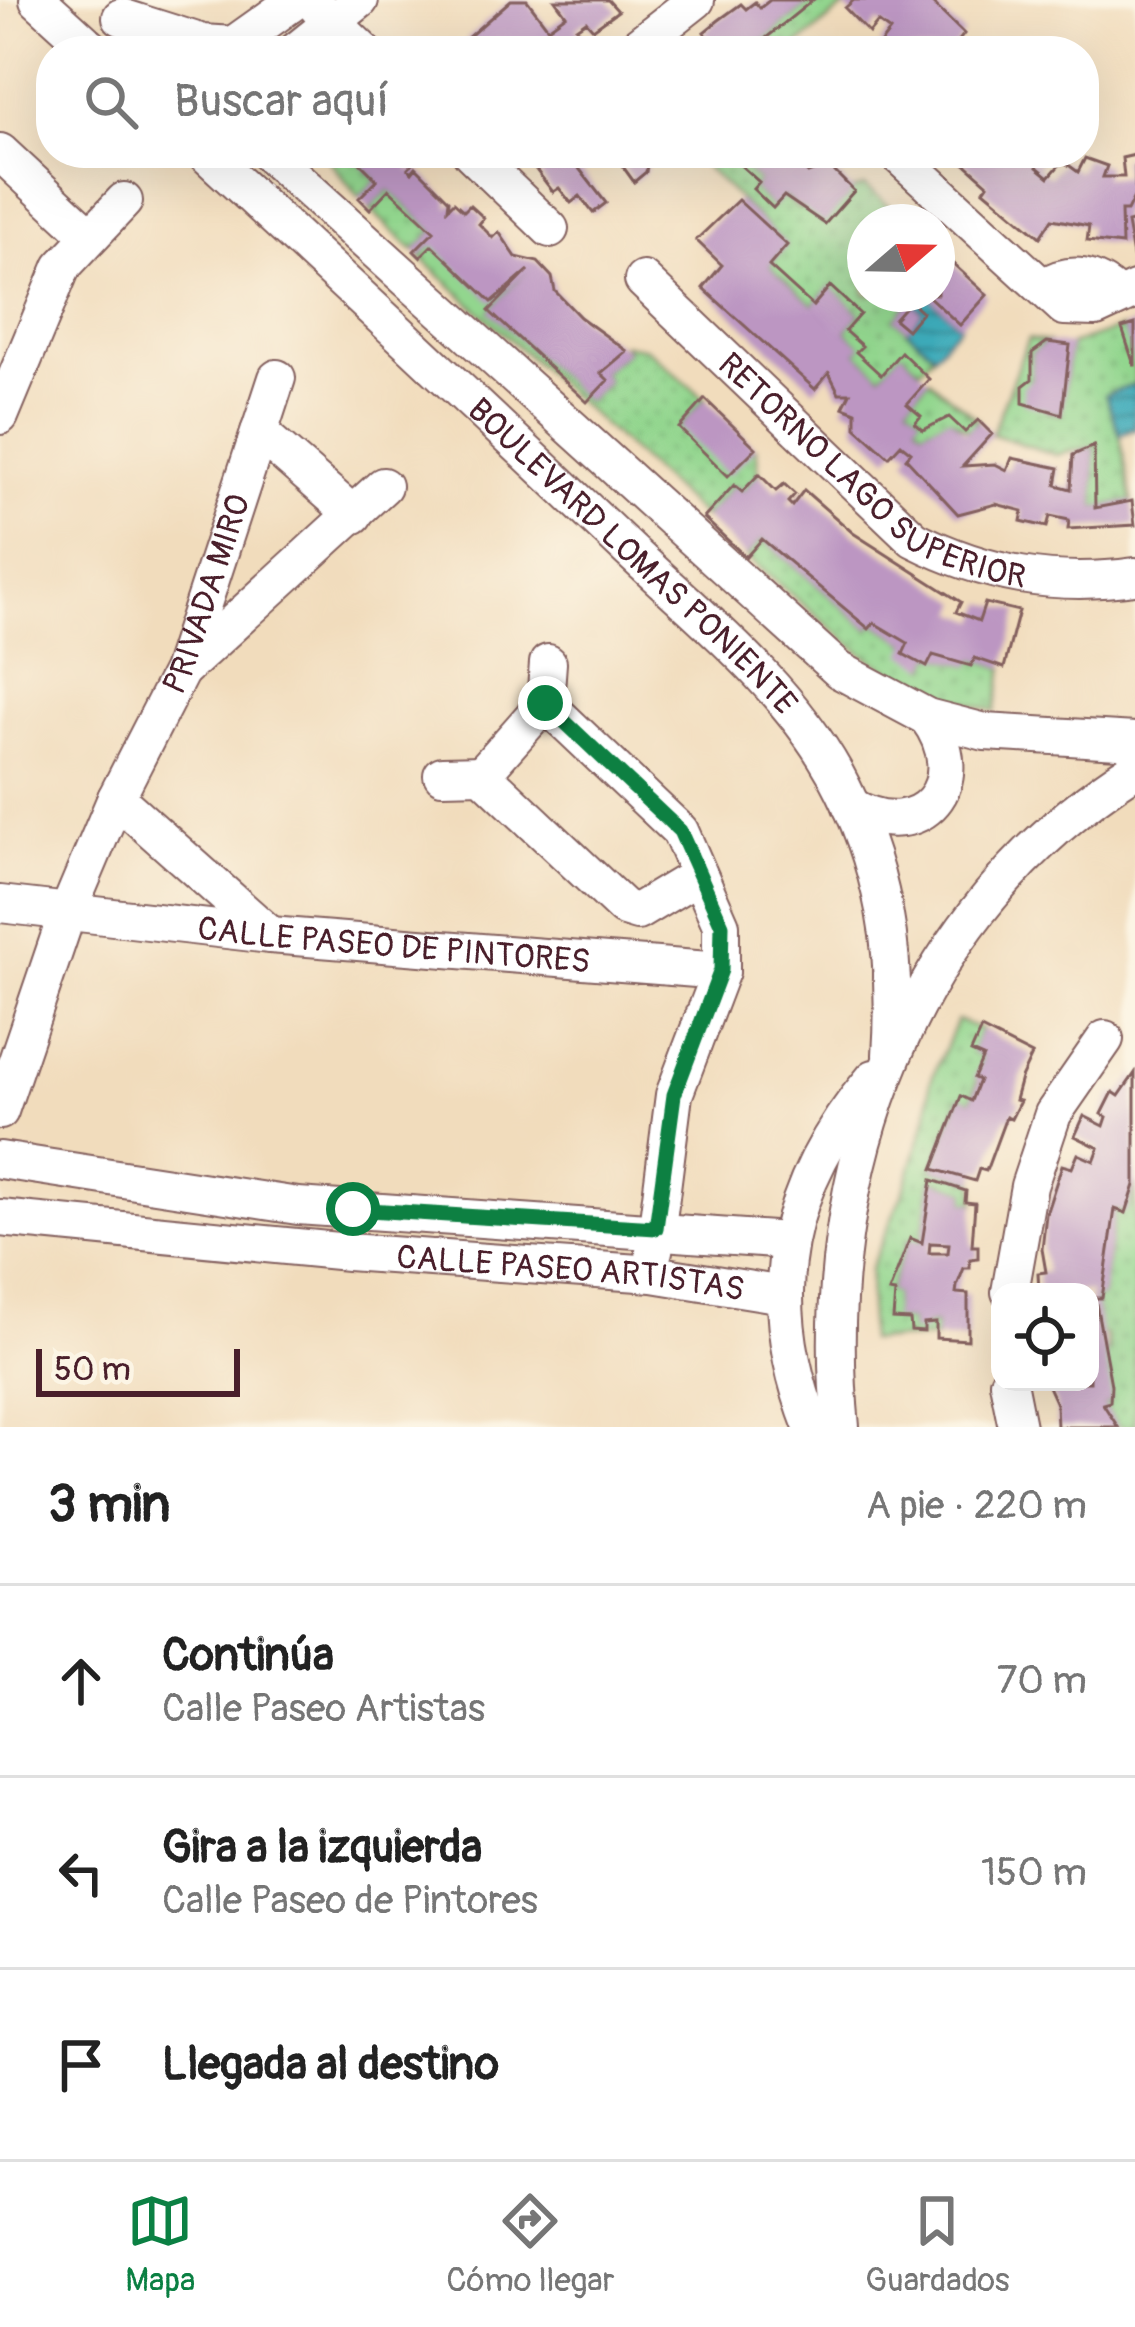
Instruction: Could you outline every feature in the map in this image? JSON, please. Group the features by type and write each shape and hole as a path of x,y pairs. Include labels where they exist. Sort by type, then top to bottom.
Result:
{"street":[{"path":"38,0 78,36"},
{"path":"250,36 296,0"},
{"path":"650,36 696,0"},
{"path":"309,36 334,7 353,36"},
{"path":"112,9 184,36"},
{"path":"112,9 142,36"},
{"path":"0,152 88,234"},
{"name":"BOULEVARD LOMAS PONIENTE","path":"221,168 775,690 809,730 851,806 879,878 891,931 896,992 890,1058"},
{"name":"BOULEVARD LOMAS PONIENTE","path":"284,168 812,651 927,717 1039,739 1135,741"},
{"path":"298,168 308,190"},
{"path":"495,168 550,229"},
{"path":"911,168 1045,286 1061,276 1077,275 1126,293"},
{"path":"0,416 36,320 62,267 88,234 124,201"},
{"name":"RETORNO LAGO SUPERIOR","path":"643,280 914,539 965,565 1023,577 1088,582 1135,576"},
{"name":"PRIVADA MIRO","path":"181,671 277,378"},
{"name":"PRIVADA MIRO","path":"259,432 354,514"},
{"name":"PRIVADA MIRO","path":"181,671 383,486"},
{"path":"482,774 545,703 548,663"},
{"path":"0,1111 68,914 116,798 181,671"},
{"path":"545,703 680,831 722,925 721,970 674,1095 652,1274"},
{"path":"851,806 874,820 901,821 925,810 942,790 949,765 943,739 927,717"},
{"path":"841,1427 834,1359 837,1258 855,1158 890,1058 932,978 982,906 1041,842 1135,769"},
{"path":"442,775 482,774 624,908 637,912 697,877"},
{"path":"116,798 270,935"},
{"name":"CALLE PASEO DE PINTORES","path":"0,904 270,935 721,970"},
{"path":"1012,1283 1029,1186 1053,1114 1105,1039"},
{"path":"812,1427 800,1398 783,1295 788,1241 799,1194 836,1123 890,1058"},
{"name":"CALLE PASEO ARTISTAS","path":"0,1160 298,1206 788,1241"},
{"path":"292,1244 298,1206"},
{"path":"348,1252 353,1209"},
{"name":"CALLE PASEO ARTISTAS","path":"0,1218 348,1252 652,1274 783,1295"},
{"path":"1010,1391 1017,1427"}],"green space":[{"path":"813,0 853,0 809,36 769,36"},
{"path":"336,168 365,168 377,180 359,198"},
{"path":"706,168 744,168 759,182 753,189 772,207 784,196 798,209 865,186 887,204 847,204 847,302 830,287 813,306 769,266 786,245"},
{"path":"389,189 434,231 414,251 370,209"},
{"path":"432,245 536,263 490,311 587,402 608,381 601,373 627,351 622,344 646,348 705,399 680,427 756,448 759,474 742,492 734,485 704,518 420,257"},
{"path":"901,312 895,319 934,354 920,369 901,353 881,375 856,352 861,346 845,331 860,314"},
{"path":"1122,328 1135,357 1135,384 1105,395 1120,435 1132,501 1095,508 1094,446 1056,455 992,434 1028,339 1047,342 1032,353 1032,379 1025,391 1047,406 1047,412 1061,414 1070,345"},
{"path":"929,379 978,420 969,430 949,418 923,430 915,423 920,416 907,404"},
{"path":"762,539 869,629 874,623 908,643 927,666 933,655 970,665 975,658 1004,668 995,711 925,690 864,655 746,557"},
{"path":"957,1020 981,1029 972,1052 983,1057 971,1101 960,1097 933,1169 975,1181 975,1203 965,1202 966,1191 932,1180 922,1243 909,1239 889,1291 895,1293 894,1319 910,1320 911,1331 936,1323 936,1338 868,1341 870,1269 904,1190 928,1114 930,1083"},
{"path":"1135,1185 1135,1427 1118,1427 1103,1405 1110,1402 1102,1353 1108,1351 1106,1335 1099,1334 1099,1297 1115,1209 1126,1212"}],"water":[{"path":"922,312 946,312 960,325 934,354 907,330"},
{"path":"1135,384 1135,429 1120,435 1105,395"}],"building":[{"path":"511,0 527,0 548,28 566,15 555,0 608,0 618,11 593,29 586,21 576,28 582,36 469,36"},
{"path":"770,0 813,0 769,36 707,36 704,32 741,4 746,9 755,2 760,8"},
{"path":"854,0 929,0 964,34 886,36 890,31 878,22 869,33 845,8"},
{"path":"1135,155 1135,195 1127,211 1121,211 1122,245 1087,241 1089,226 1052,219 1040,237 984,190 988,184 970,168 1038,168 1049,177 1057,168 1078,172 1099,168 1099,163 1107,166 1103,177 1124,177 1122,158"},
{"path":"365,168 408,168 412,172 417,168 449,200 448,208 454,202 464,211 470,205 484,218 479,224 493,238 499,232 516,257 538,262 552,277 555,291 580,317 627,351 601,373 608,380 587,402 489,311 529,270 492,302 432,245 420,257 414,251 434,231 389,189 370,209 359,198 377,180"},
{"path":"535,168 579,168 606,203 593,213 580,196 571,203 559,188 553,192"},
{"path":"624,168 647,168 646,172 634,182"},
{"path":"744,168 803,168 808,173 831,168 854,191 825,224 784,196 773,208 753,189 759,182"},
{"path":"738,200 787,245 769,266 813,306 830,286 847,302 847,312 860,314 845,331 862,346 856,352 881,375 901,352 929,379 907,404 921,416 915,423 923,430 949,417 965,432 978,420 992,434 963,466 995,464 1007,470 1012,458 1059,468 1056,485 1071,489 1073,455 1094,446 1095,508 1132,501 1135,525 1068,529 1069,520 1050,516 1047,527 1021,521 1023,511 996,504 958,514 906,458 911,452 901,444 889,457 856,427 856,412 843,407 850,393 839,393 829,373 815,389 703,288 722,265 696,240"},
{"path":"1135,221 1135,255 1133,256 1127,223"},
{"path":"955,266 987,295 960,325 946,312 955,312"},
{"path":"900,312 922,312 907,330 894,319"},
{"path":"1135,324 1135,365 1134,365 1122,328"},
{"path":"1047,342 1070,345 1062,414 1023,403 1023,386 1032,379 1032,353"},
{"path":"705,399 756,448 728,476 679,428"},
{"path":"759,474 776,491 784,484 795,494 788,502 792,506 804,490 853,533 961,602 956,612 979,621 985,603 1019,611 1004,668 975,658 971,666 933,655 927,667 903,654 908,643 874,623 869,629 762,539 746,557 704,518 734,485 742,492"},
{"path":"981,1029 1032,1055 1015,1100 1020,1101 1011,1119 1006,1117 986,1171 979,1169 975,1181 933,1169 961,1096 971,1101 979,1080 974,1078 983,1057 971,1052"},
{"path":"1135,1073 1135,1185 1126,1213 1115,1209 1102,1298 1099,1283 1039,1283 1038,1273 1046,1272 1042,1249 1046,1214 1062,1165 1072,1168 1078,1154 1094,1161 1099,1148 1075,1136 1084,1116 1104,1126 1107,1117 1102,1114 1113,1092 1119,1096"},
{"path":"932,1180 966,1191 965,1202 975,1203 972,1246 978,1246 978,1258 970,1259 970,1268 964,1268 956,1293 968,1294 968,1340 936,1338 936,1323 924,1324 924,1332 911,1331 910,1320 893,1319 895,1293 889,1292 910,1238 922,1243","holes":["930,1243 949,1244 948,1253 929,1253"]},
{"path":"1099,1320 1111,1385 1110,1402 1103,1404 1118,1427 1057,1427 1050,1391 1099,1391"}],"route":[{"path":"353,1209 656,1228 674,1095 721,970 722,925 680,831 545,703"}]}
